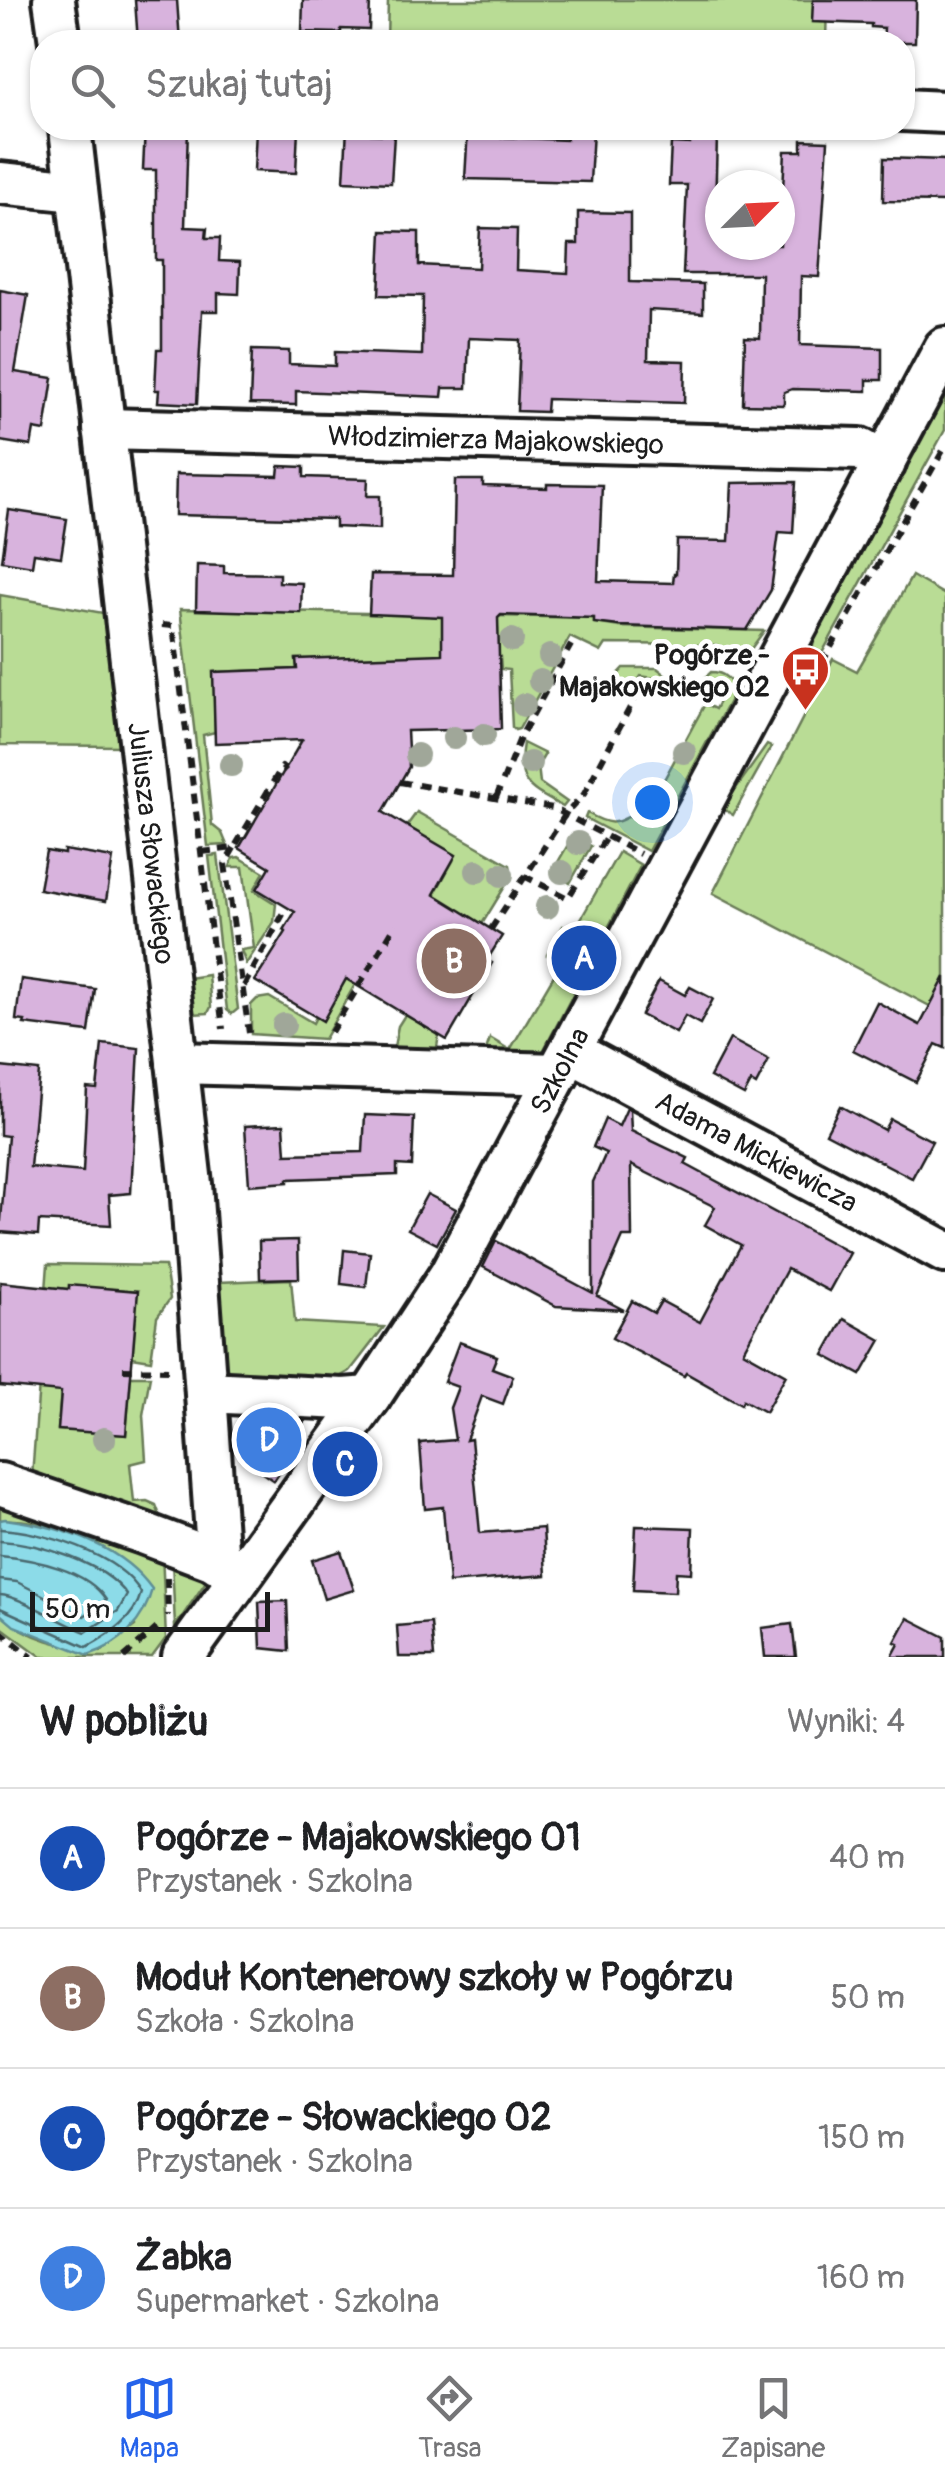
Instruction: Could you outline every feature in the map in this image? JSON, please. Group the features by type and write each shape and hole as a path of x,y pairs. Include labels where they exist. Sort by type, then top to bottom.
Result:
{"street":[{"path":"54,0 58,30"},
{"path":"915,111 945,112"},
{"name":"Juliusza Słowackiego","path":"71,140 191,1184 207,1392 230,1567"},
{"path":"0,183 77,191"},
{"name":"Szkolna","path":"176,1644 230,1567 370,1397 450,1275 945,348"},
{"name":"Włodzimierza Majakowskiego","path":"104,429 860,449 885,463"},
{"path":"177,1063 564,1063"},
{"name":"Adama Mickiewicza","path":"564,1063 945,1252"},
{"path":"207,1392 370,1397"},
{"path":"0,1484 230,1567"}],"path":[{"path":"822,663 945,448"},
{"path":"126,623 173,626 224,1040"},
{"path":"496,798 520,738 572,645"},
{"path":"491,929 565,815 584,794 644,681"},
{"path":"249,1041 225,864 282,767 286,770"},
{"path":"400,782 553,808 650,859"},
{"path":"524,876 568,898 607,836"},
{"path":"202,852 234,848"},
{"path":"244,987 288,907"},
{"path":"325,1044 396,924"},
{"path":"124,1369 168,1370"},
{"path":"166,1542 168,1618 176,1644"},
{"path":"124,1657 168,1618"},
{"path":"0,1631 32,1657"}],"green space":[{"path":"388,0 827,0 826,30 387,30"},
{"path":"945,376 945,430 816,664 810,661 820,611"},
{"path":"912,576 945,595 945,1014 713,893 833,659 857,671"},
{"path":"0,595 109,614 124,746 0,745"},
{"path":"180,609 594,618 594,623 620,627 764,631 745,657 716,645 606,644 601,652 570,637 515,730 509,670 501,669 500,657 296,660 297,669 214,672 215,732 203,735 212,825 222,833 227,845 208,846"},
{"path":"624,668 657,668 671,679 672,688 641,676 631,692 612,681"},
{"path":"711,672 726,677 734,692 648,851 585,818 587,813 613,822 648,809 705,704 715,709 726,688 706,677"},
{"path":"523,743 545,754 538,766 540,783 567,802 563,807 528,784 522,768"},
{"path":"767,745 771,747 733,815 722,808"},
{"path":"417,812 510,865 512,875 482,924 434,895 453,861 403,831"},
{"path":"573,836 591,846 570,883 554,869"},
{"path":"619,852 641,865 540,1057 484,1056 490,1038 510,1050 560,965 547,955 563,926 574,931"},
{"path":"218,855 238,1009 232,1014 227,1010 209,856"},
{"path":"239,857 264,872 254,890 276,904 274,922 246,964 241,950 254,948 243,867 230,867 233,858"},
{"path":"381,919 391,921 324,1039 251,1034 251,1005 257,999 269,997 313,1023 316,1017 324,1017"},
{"path":"208,975 211,1007 208,1013 193,1014 188,978"},
{"path":"405,1015 439,1034 436,1054 393,1052 398,1026"},
{"path":"48,1264 165,1266 170,1299 157,1317 151,1360 132,1357 137,1291 69,1286 58,1429 126,1435 131,1376 150,1376 143,1415 146,1460 130,1464 134,1502 156,1505 159,1513 155,1521 32,1477"},
{"path":"291,1279 295,1322 384,1327 350,1371 341,1376 225,1378 219,1282"},
{"path":"0,1501 162,1553 166,1638 152,1657 42,1657 0,1626 0,1614 47,1640 101,1651 135,1626 123,1562 97,1544 65,1530 0,1520"},
{"path":"172,1559 203,1569 207,1580 175,1627"}],"water":[{"path":"0,1520 66,1532 123,1560 152,1589 137,1622 110,1645 88,1655 14,1626 0,1614"}],"building":[{"path":"135,0 177,0 179,30 137,30"},
{"path":"303,0 370,0 369,30 302,30"},
{"path":"813,0 916,0 915,42 915,30 812,22"},
{"path":"144,140 188,140 185,227 207,228 206,238 220,238 219,261 240,262 239,294 218,293 218,311 202,311 197,404 158,402 159,390 155,390 157,349 162,349 162,260 156,260 156,170 143,170"},
{"path":"255,140 297,140 296,173 254,171"},
{"path":"346,140 394,140 391,183 344,181"},
{"path":"467,140 592,140 590,182 465,179"},
{"path":"717,140 716,170 705,170 705,260 795,260 795,170 784,170 785,151 802,151 802,140 828,141 819,277 801,276 800,345 882,348 882,380 867,380 867,391 792,389 784,392 784,405 743,404 745,337 760,338 761,274 683,274 687,185 669,185 671,143"},
{"path":"884,158 945,160 945,202 883,201"},
{"path":"578,212 630,213 630,282 703,284 703,313 649,310 648,360 685,361 684,403 547,399 546,412 517,411 520,340 469,338 467,388 443,388 442,397 296,391 296,405 250,404 252,350 289,351 289,364 335,366 335,352 422,355 423,296 379,295 382,231 419,232 419,265 478,268 480,228 517,229 516,270 568,273 569,244 578,244"},
{"path":"0,290 28,295 15,372 53,378 45,431 34,429 31,446 0,441"},
{"path":"279,466 304,467 304,477 368,479 367,496 380,496 380,529 335,527 335,519 175,515 176,474 278,476"},
{"path":"455,480 483,480 483,486 602,485 598,581 673,583 677,540 729,541 732,483 796,482 793,533 779,532 771,590 747,630 619,626 594,623 594,618 501,615 501,729 407,731 409,767 383,812 456,855 434,894 502,936 487,960 492,963 447,1040 346,979 323,1021 255,981 295,912 257,889 270,867 239,848 302,740 215,743 213,672 297,669 296,659 442,654 442,617 369,614 371,574 453,575"},
{"path":"9,510 67,519 61,557 34,553 32,566 2,561"},
{"path":"197,565 224,566 224,573 279,574 279,582 302,583 301,613 196,610"},
{"path":"64,850 113,858 106,901 39,889 46,851 64,854"},
{"path":"945,977 945,1048 936,1044 916,1082 853,1050 877,1002 920,1025"},
{"path":"21,979 95,989 89,1032 16,1020"},
{"path":"659,981 685,995 690,987 713,999 700,1024 685,1016 676,1033 641,1015"},
{"path":"730,1039 769,1060 756,1085 751,1082 744,1095 710,1077"},
{"path":"102,1044 139,1048 131,1193 109,1195 111,1225 39,1221 38,1235 0,1232 8,1136 0,1135 0,1067 39,1071 30,1167 83,1172 87,1088 97,1089"},
{"path":"840,1106 884,1130 890,1119 932,1141 912,1178 826,1133"},
{"path":"627,1108 631,1131 688,1158 685,1164 850,1253 829,1291 787,1269 743,1351 786,1375 765,1412 743,1400 741,1404 612,1338 632,1301 654,1313 661,1301 700,1322 741,1245 705,1225 715,1207 631,1165 632,1237 623,1237 597,1296 624,1310 556,1306 483,1267 496,1241 593,1293 593,1182 606,1153 593,1147 605,1119 619,1126"},
{"path":"365,1115 414,1117 412,1166 397,1165 397,1175 288,1179 249,1185 245,1126 284,1124 286,1154 363,1152"},
{"path":"427,1194 456,1209 437,1244 408,1229"},
{"path":"298,1240 299,1278 260,1279 259,1241"},
{"path":"344,1250 370,1253 366,1287 341,1284"},
{"path":"0,1282 138,1291 126,1435 58,1430 61,1392 0,1386"},
{"path":"844,1319 881,1340 861,1375 824,1355"},
{"path":"459,1342 497,1356 492,1368 513,1376 503,1404 482,1396 466,1440 471,1439 480,1533 543,1528 546,1575 449,1583 443,1507 425,1509 420,1443 455,1440 450,1408 458,1387 444,1382"},
{"path":"251,1418 266,1427 272,1419 305,1421 300,1429 306,1433 274,1481 246,1462 254,1449 238,1438"},
{"path":"636,1526 693,1528 691,1573 676,1572 675,1592 633,1590"},
{"path":"341,1551 354,1590 324,1599 312,1560"},
{"path":"287,1601 289,1651 261,1648 259,1602"},
{"path":"908,1618 945,1637 945,1657 892,1657"},
{"path":"431,1623 434,1657 399,1657 397,1626"},
{"path":"792,1624 796,1657 765,1657 762,1628"}],"place":[{"name":"Pogórze - Majakowskiego 02","path":"805,712"},
{"name":"Pogórze - Majakowskiego 01","path":"584,958"},
{"name":"Moduł Kontenerowy szkoły w Pogórzu","path":"454,961"},
{"name":"Żabka","path":"269,1440"},
{"name":"Pogórze - Słowackiego 02","path":"345,1464"}]}
